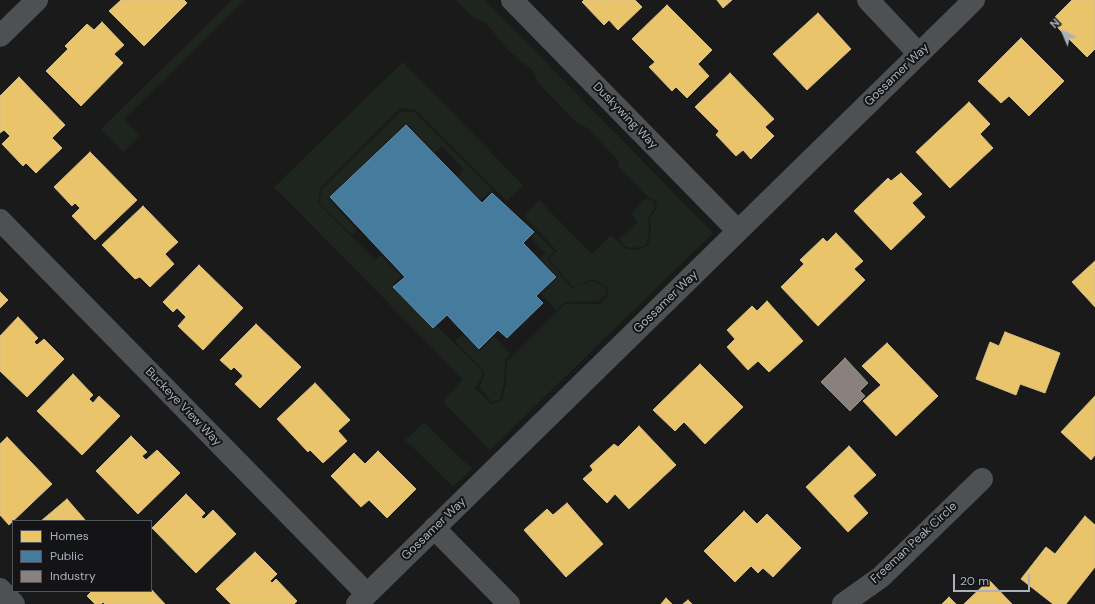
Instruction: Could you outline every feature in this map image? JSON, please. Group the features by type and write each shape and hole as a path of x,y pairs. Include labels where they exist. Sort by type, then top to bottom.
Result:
{"street":[{"path":"0,36 37,0"},
{"name":"Duskywing Way","path":"512,0 738,231"},
{"path":"868,0 920,54"},
{"name":"Gossamer Way","path":"362,599 974,0"},
{"name":"Buckeye View Way","path":"0,220 362,599"},
{"name":"Freeman Peak Circle","path":"843,604 881,577 982,479"},
{"path":"434,528 509,604"},
{"path":"0,589 14,604"}],"shaded area":[{"path":"232,0 245,0 124,119 140,135 123,152 101,129"},
{"path":"456,0 485,0 713,233 490,450 443,402 463,379 274,187 403,62 523,185 507,201 416,110 400,108 320,188 318,203 375,260 381,255 401,276 393,284 482,370 482,377 475,388 491,404 502,400 506,383 507,362 565,304 600,304 609,295 606,286 593,279 573,287 548,259 557,251 524,216 539,200 592,254 611,235 626,249 636,250 648,246 651,233 650,218 657,207 656,201 648,197 618,167 619,161 587,128 576,122 538,83 534,72 507,49 487,24 473,17"},
{"path":"400,112 414,112 492,189 481,200 458,176 464,170 442,147 435,152 406,123 328,198 357,230 352,235 319,203 322,189"},
{"path":"646,198 653,201 655,207 648,219 649,233 646,245 635,248 626,247 619,239 638,222 631,214"},
{"path":"535,232 554,251 547,259 572,288 592,281 605,287 607,294 598,301 566,302 556,310 541,294 558,277 540,258 545,253 531,238"},
{"path":"462,334 480,351 494,336 511,354 505,360 504,383 500,400 491,401 479,387 484,376 483,369 455,341"},
{"path":"424,422 472,469 453,487 405,440"}],"building: Homes":[{"path":"121,0 184,0 187,3 144,46 109,11"},
{"path":"584,0 635,0 642,7 618,30 609,20 604,25 582,2"},
{"path":"717,0 732,0 723,8"},
{"path":"1072,0 1095,0 1095,49 1087,57 1051,21"},
{"path":"667,5 712,50 698,64 709,76 687,98 676,87 672,91 649,67 655,62 632,39"},
{"path":"818,13 851,49 807,90 773,54"},
{"path":"102,22 124,45 114,54 123,63 81,106 46,71 68,49 65,46 87,24 94,30"},
{"path":"1021,38 1064,81 1029,116 1009,96 1001,103 978,81"},
{"path":"730,73 774,119 765,127 774,136 751,159 743,150 736,156 716,135 719,131 695,107"},
{"path":"19,77 65,125 52,138 62,148 36,173 26,163 23,166 2,144 10,136 4,130 0,133 0,96"},
{"path":"969,102 990,124 980,134 993,148 950,188 916,152"},
{"path":"90,152 137,200 95,240 72,216 80,208 75,203 72,206 54,187"},
{"path":"901,173 922,194 912,203 925,217 891,250 854,211 888,178 891,181"},
{"path":"143,206 178,242 165,254 174,264 150,287 140,277 135,279 102,245"},
{"path":"836,233 863,261 854,269 865,280 818,326 781,287 804,264 800,260 823,238 827,242"},
{"path":"1095,261 1095,307 1072,282"},
{"path":"199,265 243,308 203,350 178,326 186,317 177,308 173,312 163,302"},
{"path":"0,292 8,300 0,308"},
{"path":"767,301 803,341 769,372 758,361 748,370 727,347 735,339 727,330 752,306 757,311"},
{"path":"18,317 38,338 34,342 37,345 44,339 64,359 27,397 0,371 0,336"},
{"path":"256,324 301,367 260,408 235,384 243,376 234,367 231,370 220,360"},
{"path":"1005,332 1060,353 1045,393 1020,384 1016,395 976,379 990,342 999,346"},
{"path":"887,343 938,396 896,436 863,401 881,385 862,366"},
{"path":"700,364 743,407 705,444 684,422 675,431 653,410"},
{"path":"73,374 93,395 89,399 93,403 99,396 120,416 82,455 37,411"},
{"path":"315,383 350,420 338,431 347,441 323,463 310,450 308,452 277,419"},
{"path":"1095,396 1095,455 1091,460 1061,432"},
{"path":"639,426 676,465 629,509 615,494 607,503 583,479 593,470 590,466 614,444 618,447"},
{"path":"131,436 147,452 142,456 146,460 157,450 180,473 138,514 96,471"},
{"path":"7,437 52,484 14,520 12,520 9,525 0,515 0,444"},
{"path":"849,446 876,475 853,496 868,513 848,532 806,487"},
{"path":"378,451 416,489 387,518 369,500 361,507 331,476 354,453 365,464"},
{"path":"186,494 205,513 201,517 204,519 213,510 236,534 196,573 152,528"},
{"path":"67,499 85,520 42,520"},
{"path":"567,503 603,544 566,577 524,530 547,509 553,515"},
{"path":"744,511 757,524 767,514 801,548 773,577 763,568 758,573 751,566 735,582 704,551"},
{"path":"1085,516 1095,525 1095,567 1066,604 1053,604 1021,579 1046,547 1055,554"},
{"path":"255,552 277,574 270,581 272,583 276,579 297,601 294,604 231,604 216,589"},
{"path":"989,580 1012,604 964,604"},
{"path":"152,590 165,604 105,604 103,602 101,604 95,604 87,596 91,592 152,592"},
{"path":"949,597 956,604 942,604"},
{"path":"666,598 672,604 661,604"},
{"path":"688,600 692,604 683,604"}],"building: Public":[{"path":"406,125 482,203 492,193 534,232 523,243 556,277 536,296 543,303 507,338 498,330 479,349 447,315 433,328 393,287 405,277 330,197"}],"building: Industry":[{"path":"845,358 868,383 860,391 865,396 850,411 821,382"}]}
